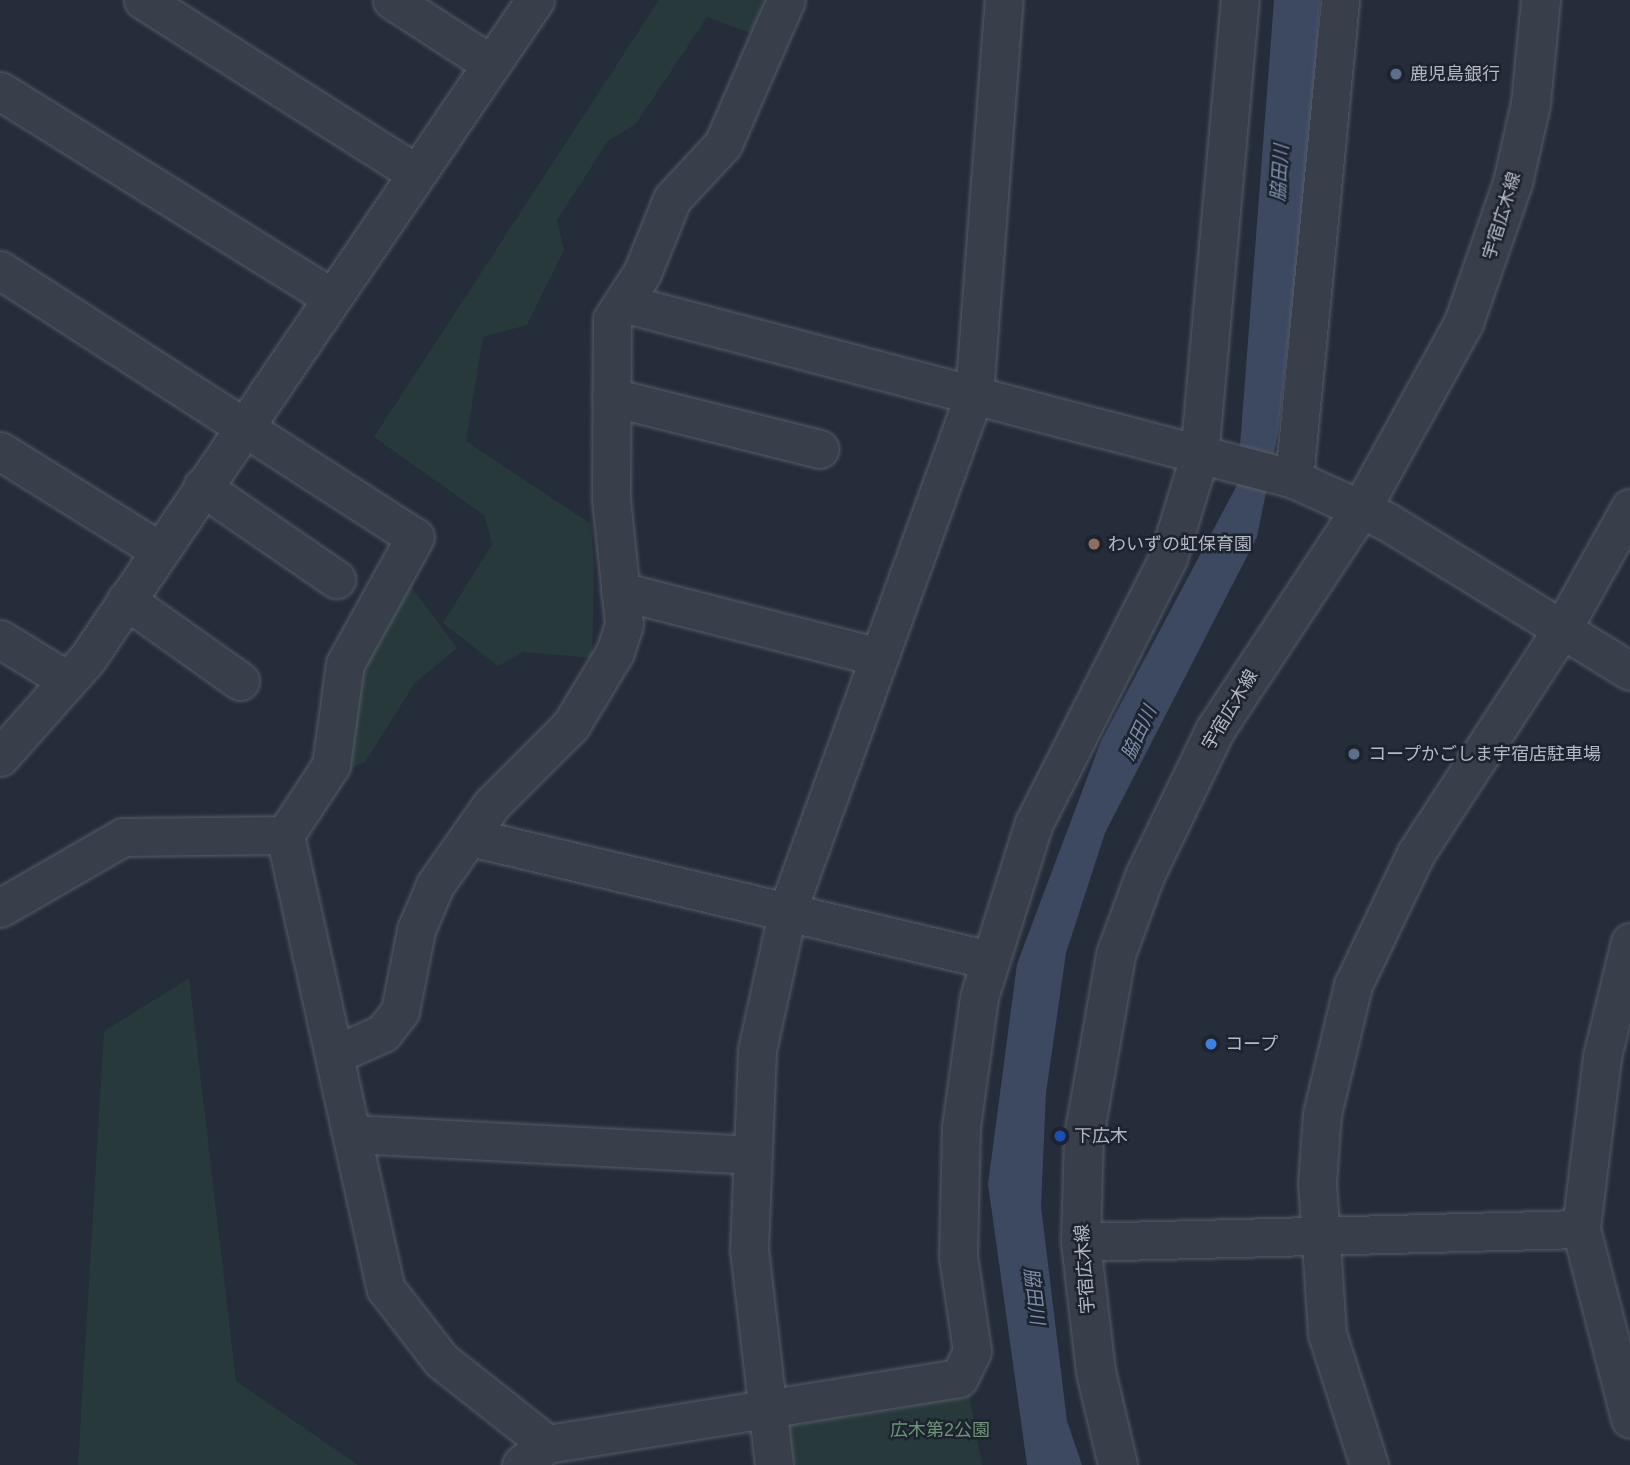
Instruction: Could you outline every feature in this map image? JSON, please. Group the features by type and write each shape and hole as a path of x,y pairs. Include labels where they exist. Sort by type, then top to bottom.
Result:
{"street":[{"path":"143,0 416,173"},
{"path":"391,0 491,64"},
{"path":"0,757 67,680 126,600 535,0"},
{"path":"338,1053 383,1033 401,1012 426,902 492,804 545,757 596,685 624,624 611,499 612,319 642,273 673,199 723,144 786,0"},
{"path":"774,1465 752,1306 749,1155 757,1050 788,912 974,395 1004,0"},
{"path":"0,270 415,537 345,664 331,765 285,835 338,1053 386,1289 441,1360 534,1454 764,1406 958,1378 972,1351 958,1256 961,1127 989,960 1034,822 1168,558 1207,459 1240,0"},
{"path":"1286,478 1340,0"},
{"name":"宇宿広木線","path":"1118,1465 1096,1372 1081,1242 1096,1049 1116,955 1145,876 1215,731 1362,508 1427,399 1490,260 1531,104 1541,0"},
{"path":"0,91 331,297"},
{"path":"623,303 1286,478 1362,508 1630,671"},
{"path":"611,397 820,449"},
{"path":"0,451 160,551"},
{"path":"202,487 336,579"},
{"path":"1369,1465 1327,1333 1320,1236 1322,1114 1353,985 1416,853 1562,629 1630,508"},
{"path":"620,591 879,657"},
{"path":"126,600 240,681"},
{"path":"0,639 67,680"},
{"path":"0,908 123,837 285,835"},
{"path":"470,837 989,960"},
{"path":"1630,942 1602,1057 1581,1229 1630,1419"},
{"path":"354,1134 749,1155"},
{"path":"1081,1242 1581,1229"}],"green space":[{"path":"659,0 763,0 752,34 707,17 636,124 608,141 557,220 564,250 527,325 483,337 466,441 591,524 594,570 592,658 523,652 498,666 443,623 492,544 485,516 374,437"},
{"path":"409,584 457,648 415,683 365,762 348,770 353,671"},
{"path":"189,978 236,1381 358,1465 78,1465 104,1031"},
{"name":"広木第2公園","path":"967,1382 982,1465 794,1465 785,1430 795,1418"}],"water":[{"name":"脇田川","path":"1274,0 1320,0 1310,155 1278,433 1257,537 1105,833 1066,953 1046,1093 1041,1206 1067,1421 1082,1465 1027,1465 988,1184 1017,964 1101,741 1237,485"}],"place":[{"name":"鹿児島銀行","path":"1396,74"},
{"name":"わいずの虹保育園","path":"1094,544"},
{"name":"コープかごしま宇宿店駐車場","path":"1354,754"},
{"name":"コープ","path":"1211,1044"},
{"name":"下広木","path":"1060,1136"}]}
